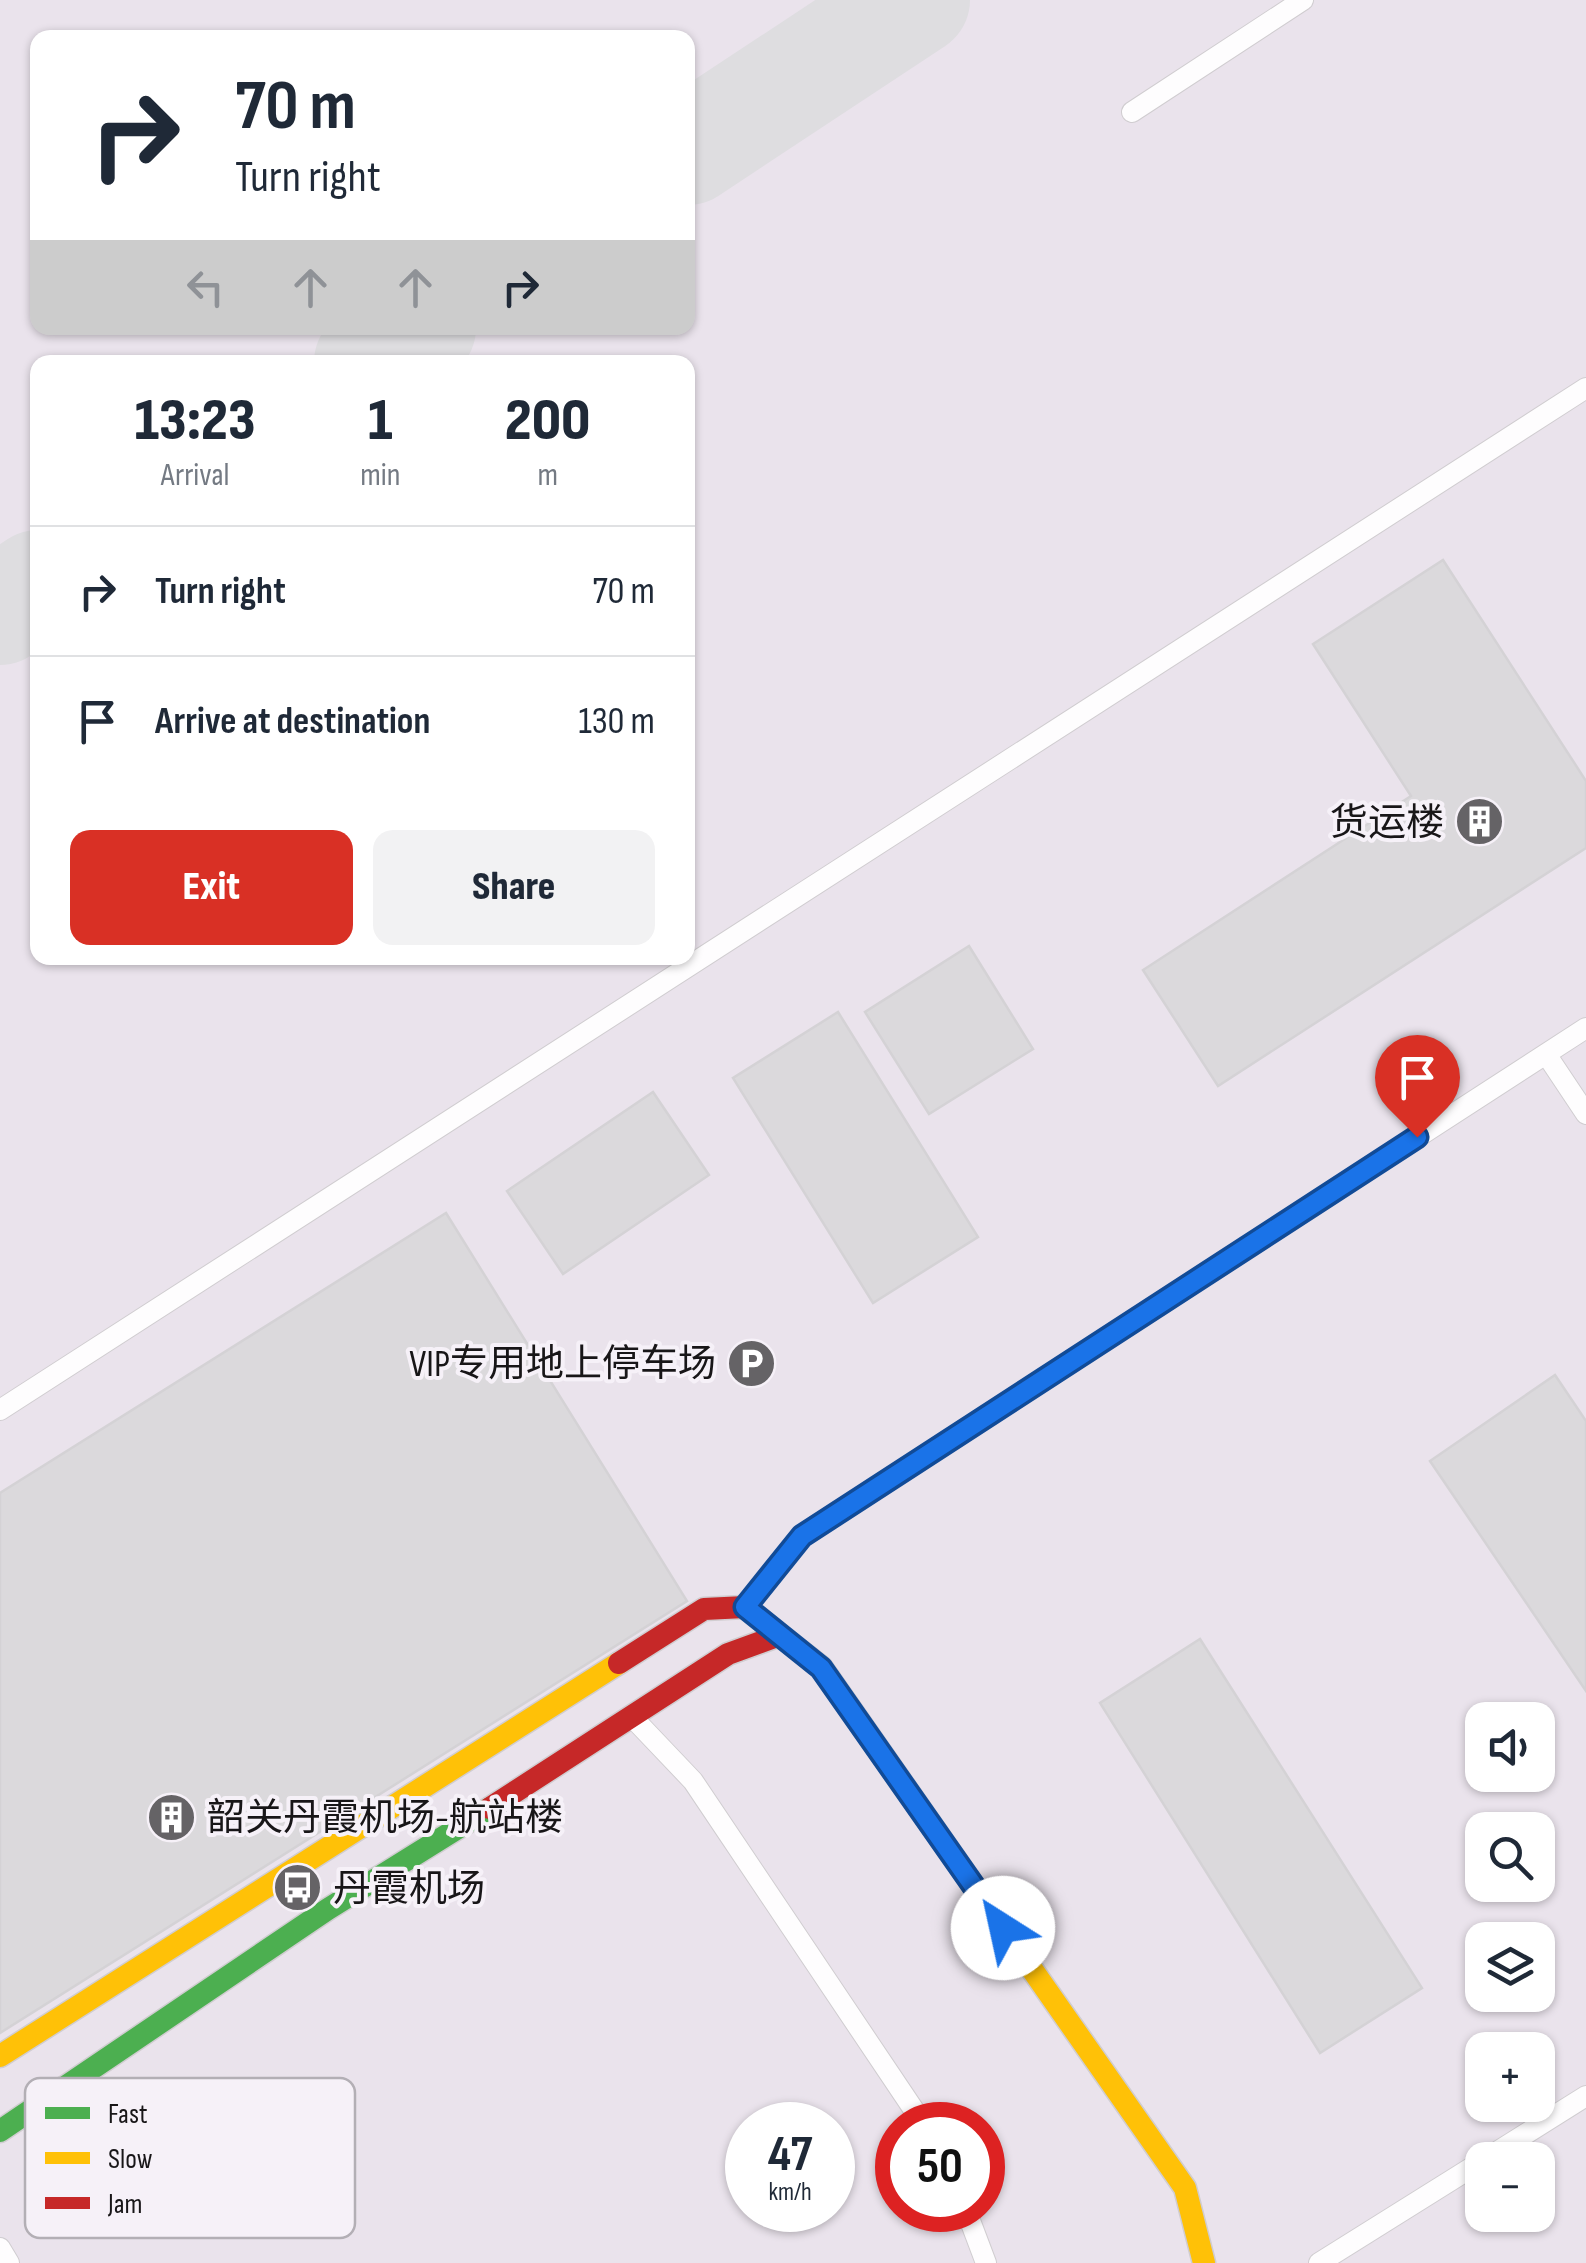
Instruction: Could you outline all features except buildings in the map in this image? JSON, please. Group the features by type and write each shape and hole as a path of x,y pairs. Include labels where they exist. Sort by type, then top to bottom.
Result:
{"main road":[{"path":"0,2056 704,1609 745,1607 821,1668 1185,2188 1204,2263"},
{"path":"77,2078 328,1909 728,1654 780,1636"},
{"path":"0,2130 25,2113"}],"lane":[{"path":"1132,112 1304,0"},
{"path":"695,962 1586,388"},
{"path":"0,1410 691,965"},
{"path":"745,1607 802,1536 1586,1028"},
{"path":"1546,1054 1586,1114"},
{"path":"632,1717 693,1782 909,2102"},
{"path":"1512,2142 1586,2096"},
{"path":"1319,2263 1465,2171"},
{"path":"974,2232 986,2263"},
{"path":"0,2248 9,2263"}],"shaded area":[{"path":"0,0 1586,0 1586,2263 0,2263"}],"taxiway":[{"path":"695,145 915,0"},
{"path":"380,355 410,335"},
{"path":"0,610 30,590"}],"traffic: fast":[{"path":"78,2078 328,1909 490,1808"},
{"path":"0,2131 25,2114"}],"traffic: slow":[{"path":"0,2056 619,1663"},
{"path":"1008,1935 1185,2188 1204,2263"}],"traffic: jam":[{"path":"619,1663 704,1609 745,1607 780,1635"},
{"path":"490,1808 728,1654 780,1635 821,1667 1008,1935"}],"place":[{"name":"货运楼","path":"1479,822"},
{"name":"VIP专用地上停车场","path":"751,1363"},
{"name":"韶关丹霞机场-航站楼","path":"172,1817"},
{"name":"丹霞机场","path":"298,1888"}],"route":[{"path":"1003,1928 821,1668 745,1607 802,1536 1417,1137"}]}
